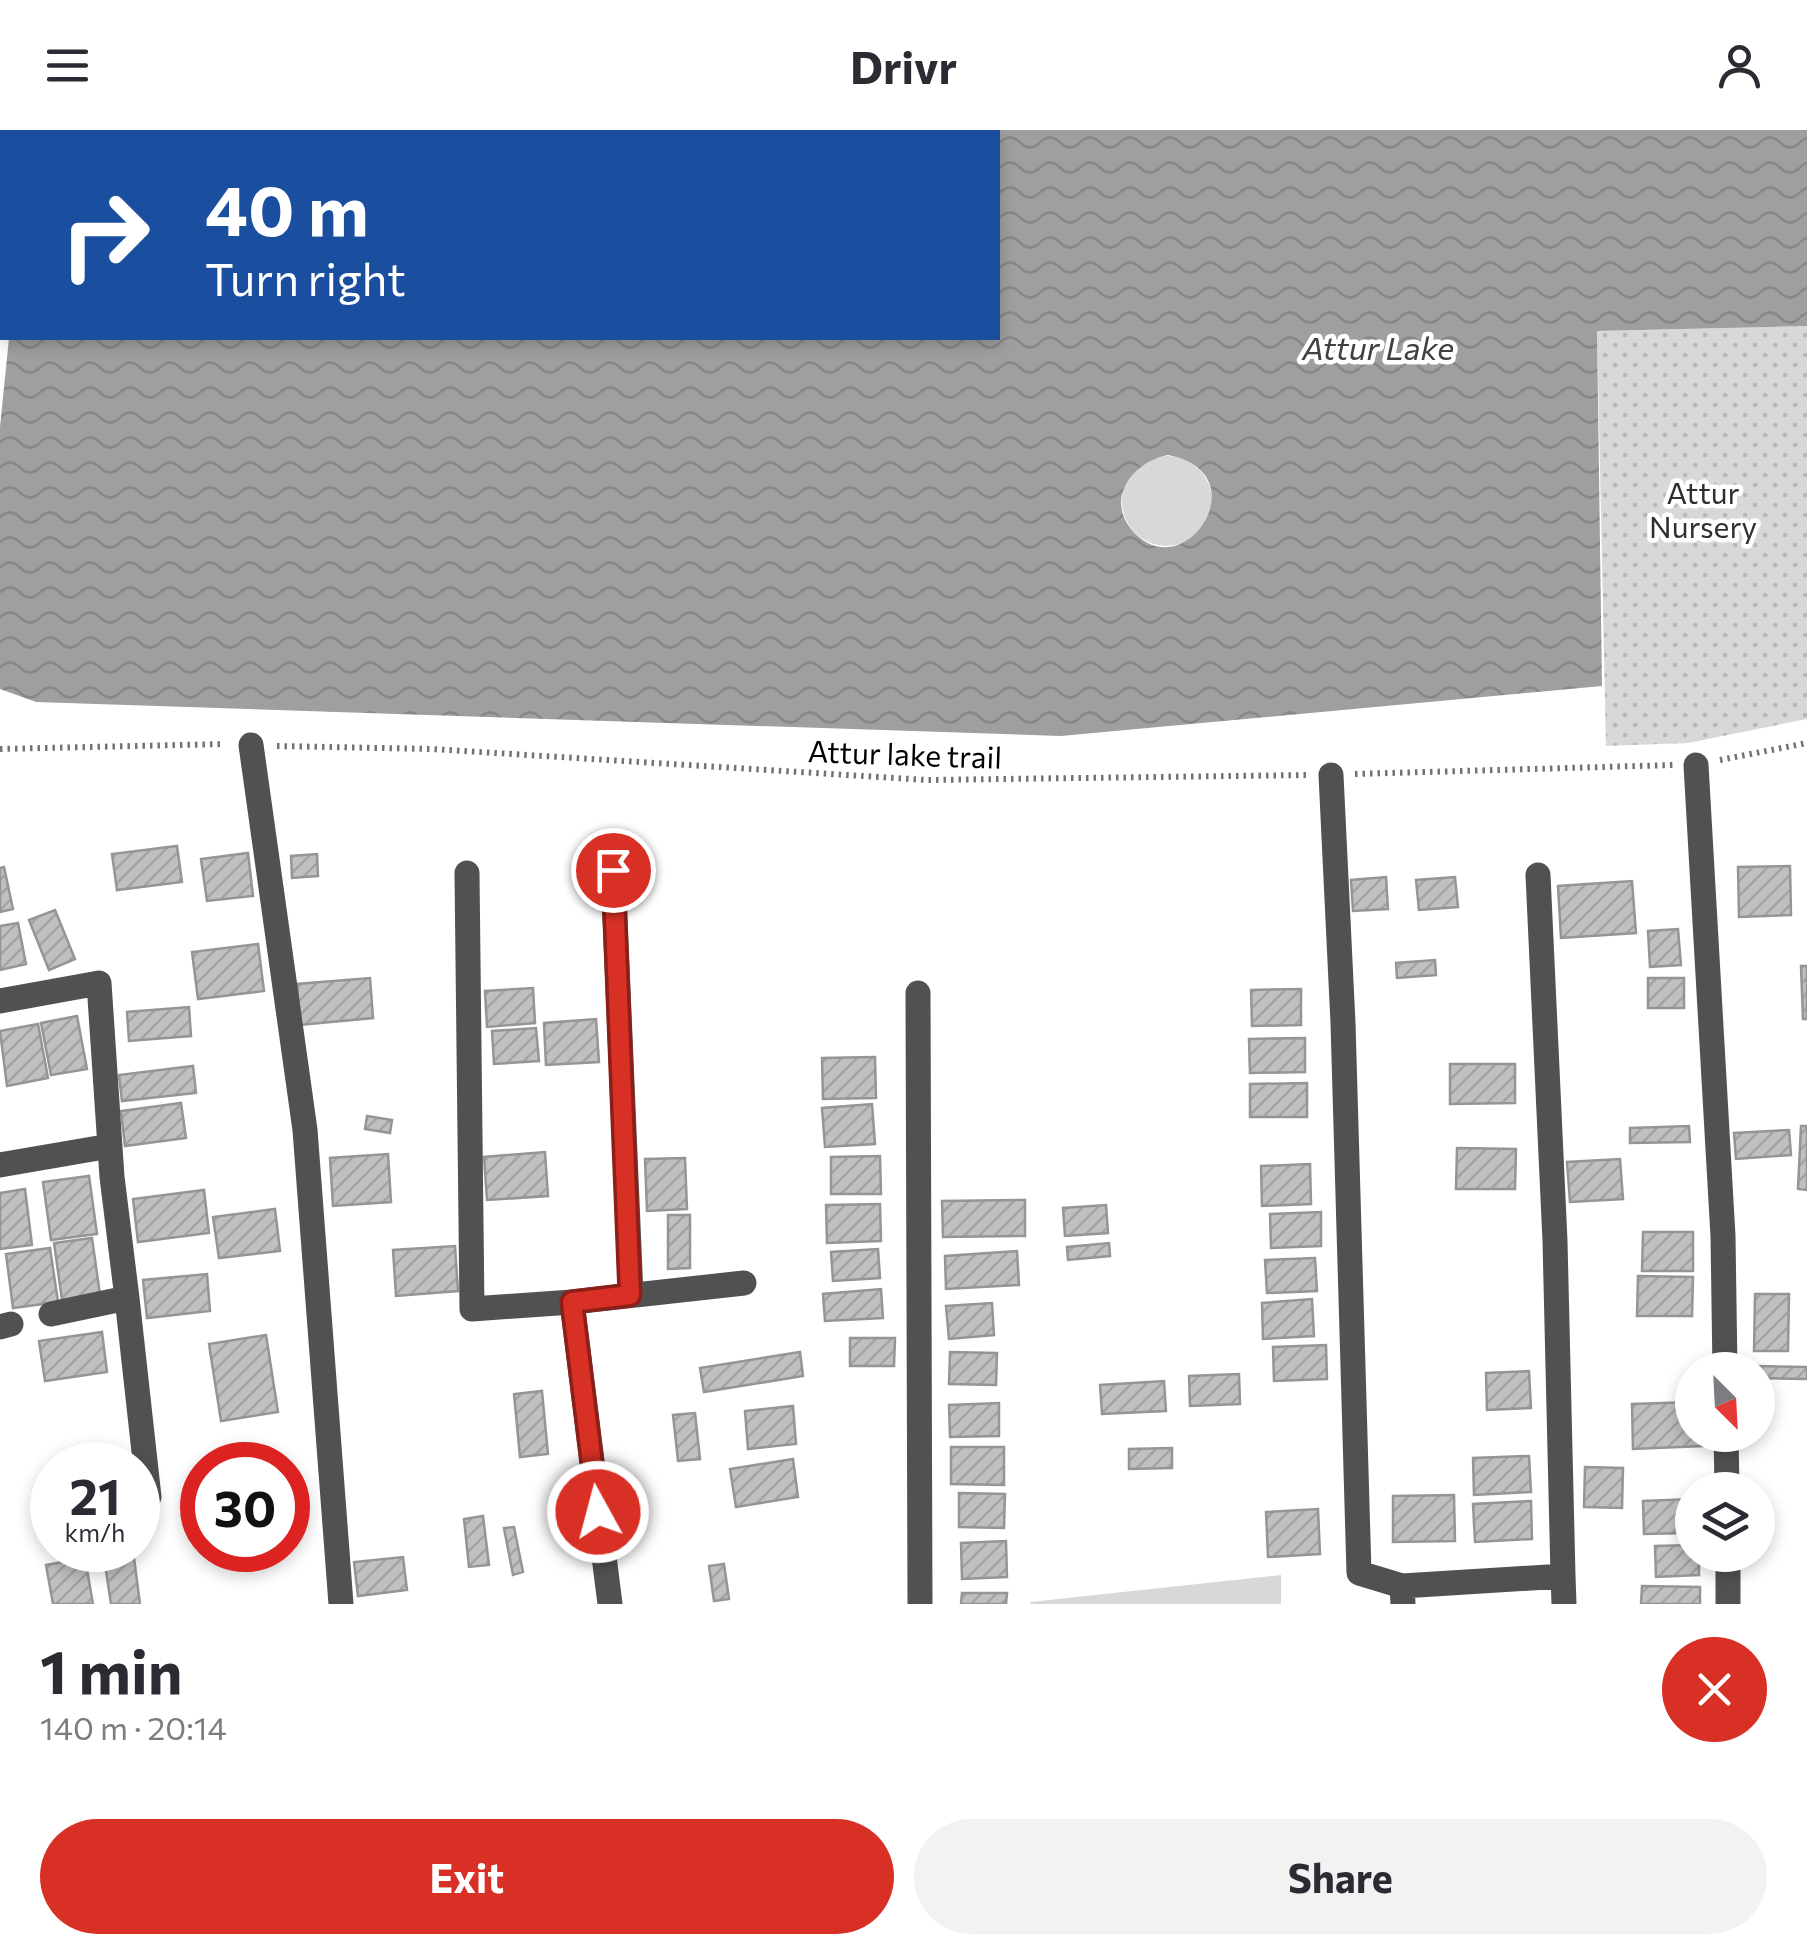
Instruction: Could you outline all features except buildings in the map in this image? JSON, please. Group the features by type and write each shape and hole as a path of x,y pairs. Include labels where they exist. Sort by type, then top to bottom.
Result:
{"street":[{"path":"252,745 305,1130 341,1604"},
{"path":"1696,765 1724,1236 1725,1352"},
{"path":"1331,774 1343,1023 1359,1573 1402,1595 1564,1576"},
{"path":"613,870 630,1295"},
{"path":"466,873 472,1308 572,1302 744,1282"},
{"path":"1538,875 1556,1242 1564,1604"},
{"path":"0,1001 99,983 110,1146 143,1442"},
{"path":"918,993 920,1604"},
{"path":"0,1165 110,1146"},
{"path":"51,1314 126,1298"},
{"path":"572,1302 610,1604"},
{"path":"1728,1572 1728,1604"}],"path":[{"name":"Attur lake trail","path":"0,750 252,745 432,749 927,780 1102,780 1696,765 1807,743"}],"green space":[{"name":"Attur Nursery","path":"1807,326 1807,719 1688,743 1606,746 1597,331"},
{"path":"1167,456 1199,469 1212,501 1199,533 1167,546 1135,533 1122,501 1135,469"},
{"path":"1281,1575 1281,1604 1030,1602"}],"water":[{"name":"Attur Lake","path":"1000,130 1807,130 1807,326 1597,331 1602,686 1061,736 36,702 0,689 0,427 9,340 1000,340","holes":["1168,455 1196,466 1209,483 1211,503 1204,522 1190,538 1172,547 1151,545 1131,529 1124,517 1121,504 1127,482 1156,459"]}],"route":[{"path":"598,1512 572,1302 630,1295 613,870"}]}
